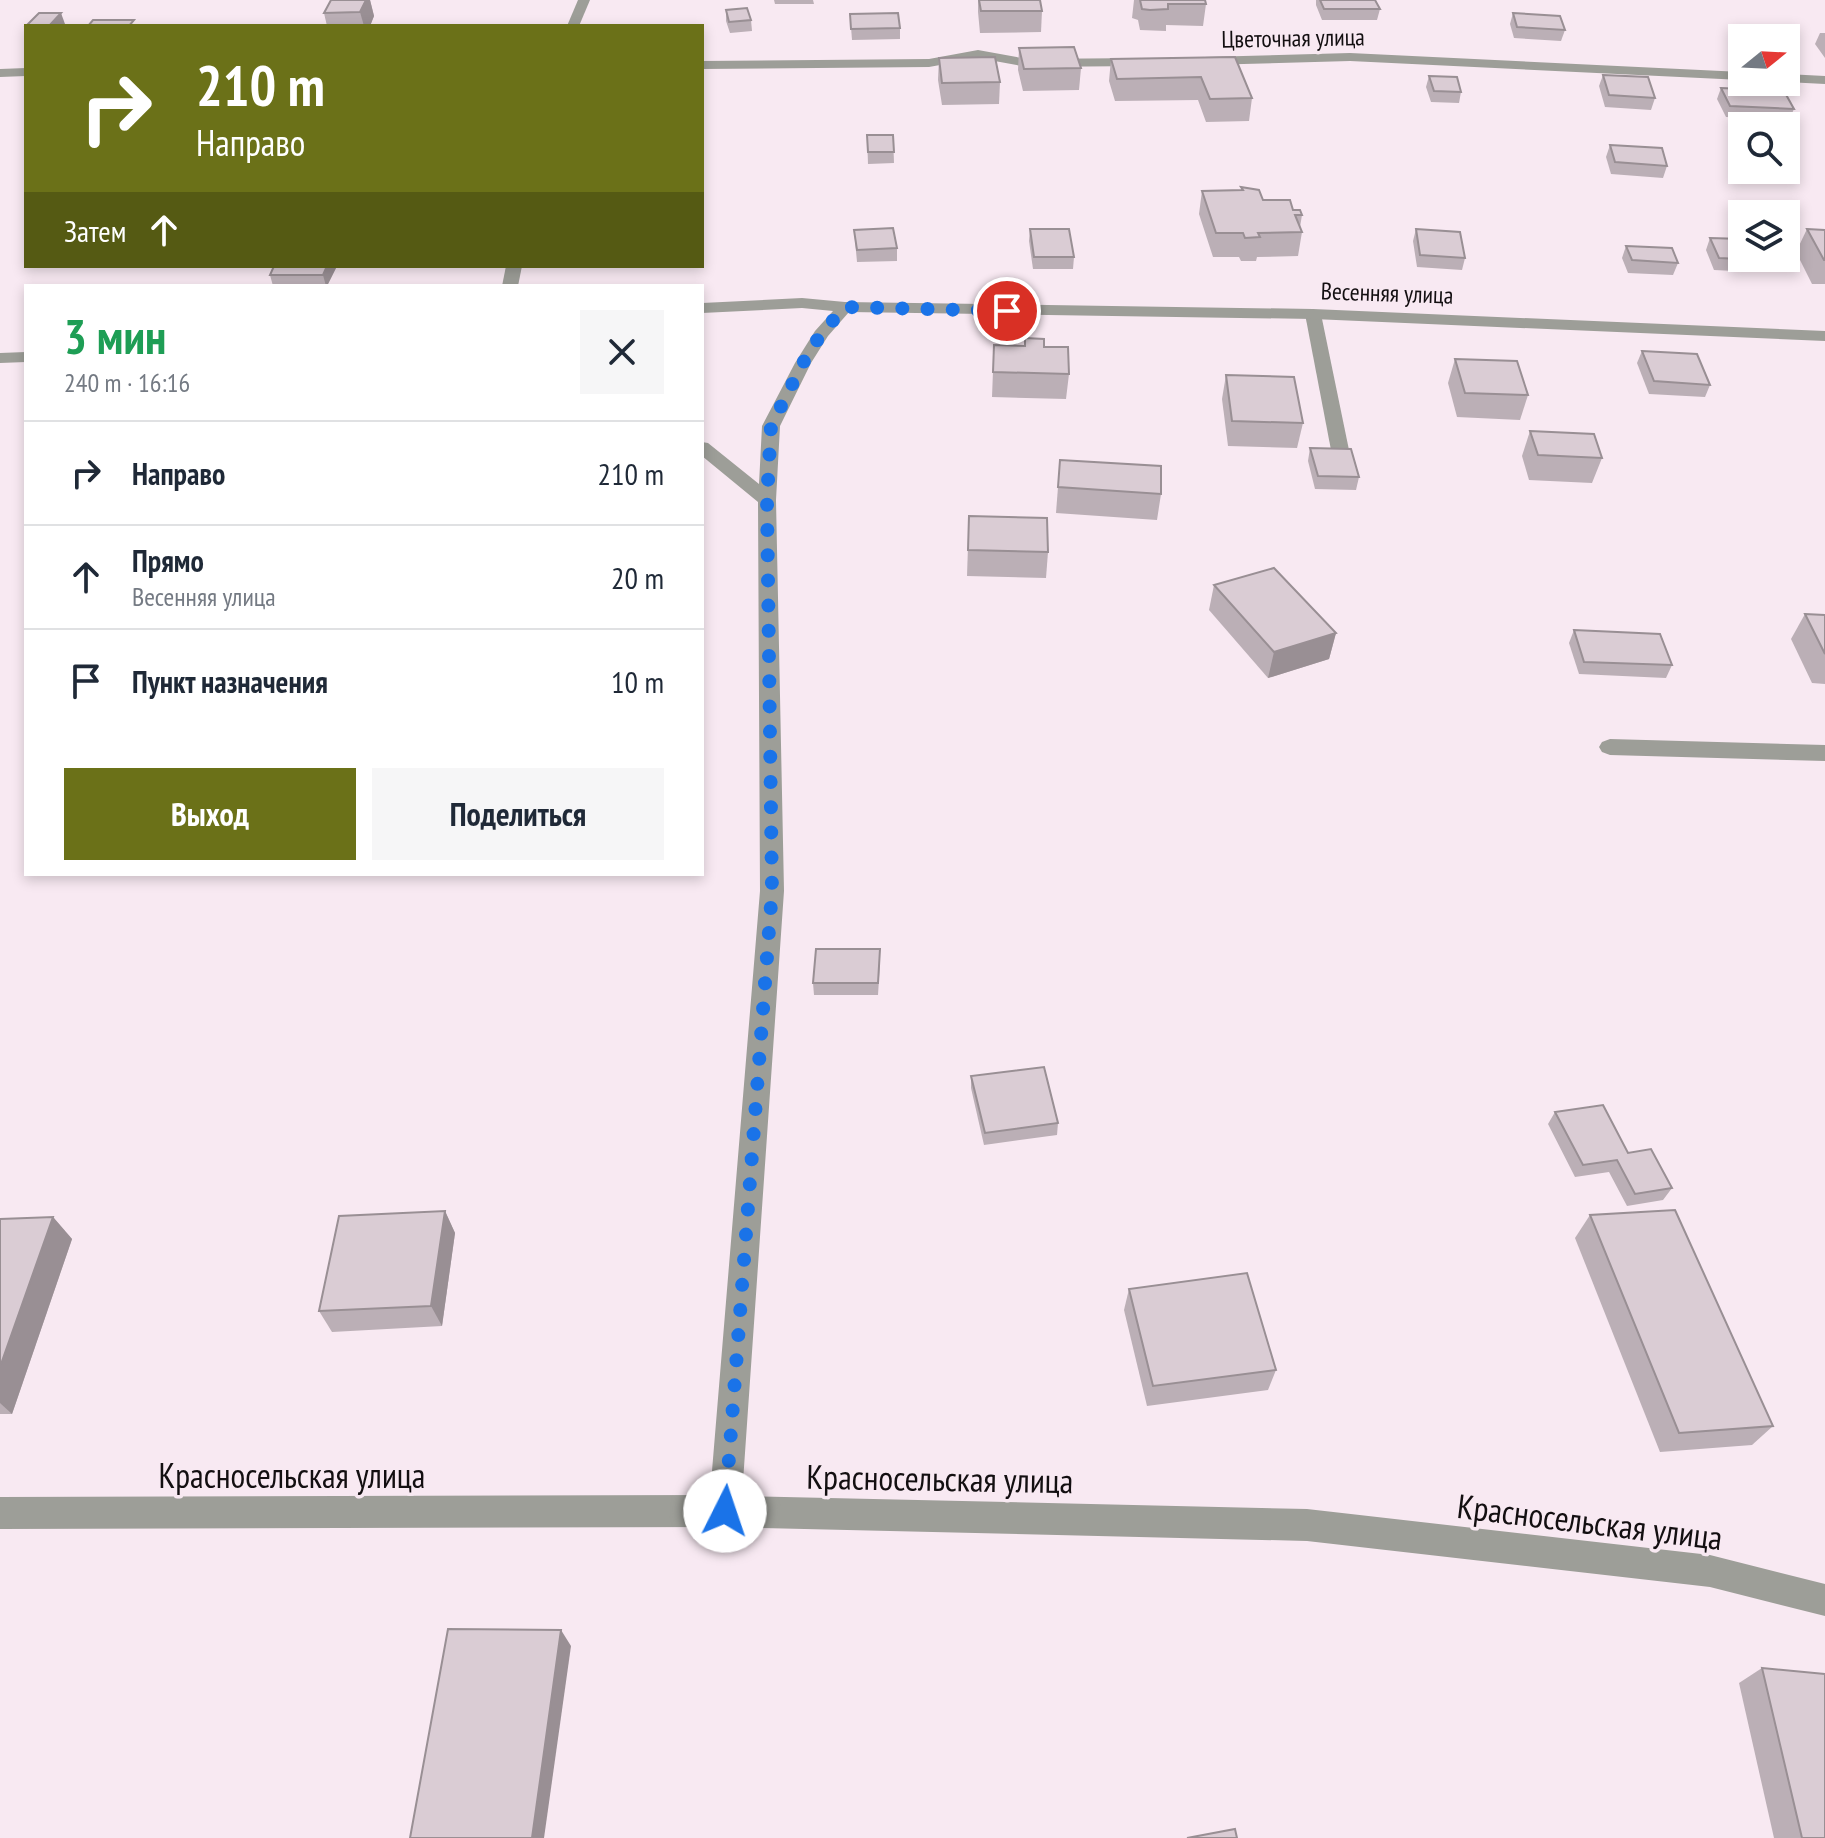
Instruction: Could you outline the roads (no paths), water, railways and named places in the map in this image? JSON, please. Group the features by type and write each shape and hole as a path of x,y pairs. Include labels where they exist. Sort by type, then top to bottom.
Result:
{"street":[{"path":"574,24 584,0"},
{"path":"704,65 929,63 978,54 1027,63 1153,62"},
{"name":"Цветочная улица","path":"1184,61 1350,57 1728,75"},
{"path":"0,73 24,72"},
{"path":"1800,79 1825,80"},
{"name":"Весенняя улица","path":"704,308 802,303 946,310 1313,314 1825,336"},
{"path":"725,1511 772,891 767,500 771,426 821,334 845,307"},
{"path":"1313,314 1340,450"},
{"path":"0,358 24,357"},
{"path":"704,449 767,500"},
{"path":"1610,747 1825,753"},
{"name":"Красносельская улица","path":"0,1513 725,1511 1307,1525 1710,1571 1825,1600"}]}
